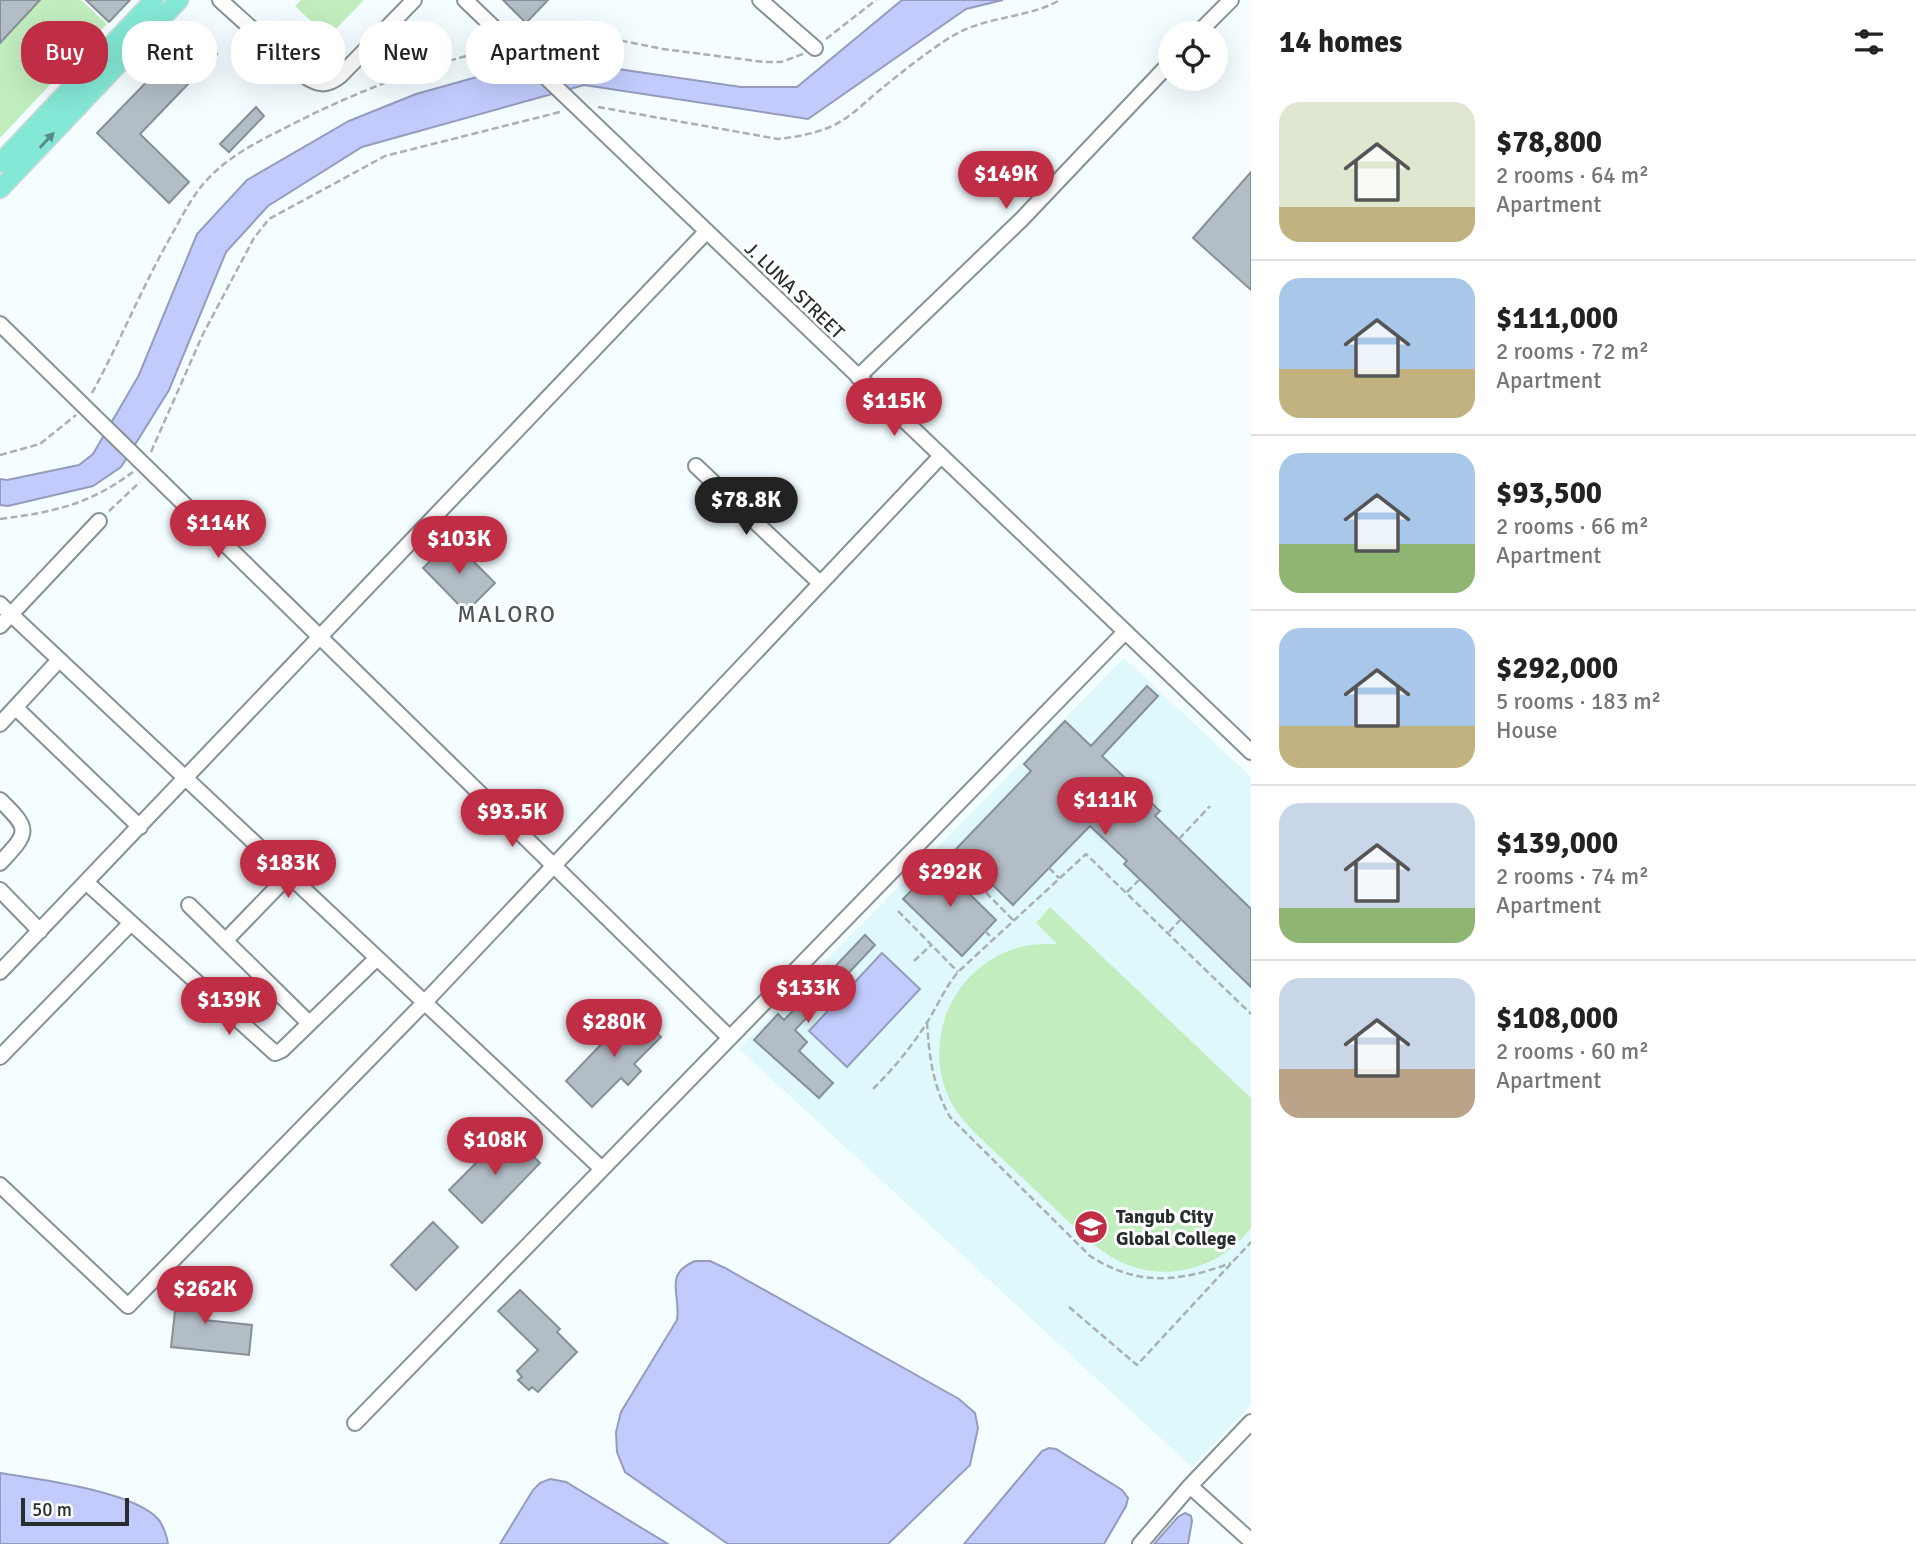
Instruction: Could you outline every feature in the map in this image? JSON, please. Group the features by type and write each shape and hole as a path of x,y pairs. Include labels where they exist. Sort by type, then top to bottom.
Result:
{"main road":[{"path":"0,163 154,0"},
{"path":"0,189 179,0"}],"street":[{"path":"220,0 303,75 314,83 323,85 340,76 414,0"},
{"name":"J. LUNA STREET","path":"465,0 487,21"},
{"path":"760,0 814,48"},
{"path":"1210,21 1231,0"},
{"path":"858,377 1023,219 1158,76"},
{"name":"J. LUNA STREET","path":"553,84 1251,752"},
{"path":"0,972 706,232"},
{"path":"0,324 730,1038"},
{"path":"0,1185 128,1306 424,1003 940,457"},
{"path":"696,466 820,583"},
{"path":"0,626 5,609 99,521"},
{"path":"5,609 602,1169"},
{"path":"355,1423 1124,633"},
{"path":"0,724 59,660"},
{"path":"16,708 140,827"},
{"path":"0,800 19,818 23,833 17,845 0,863"},
{"path":"226,940 288,876"},
{"path":"87,883 275,1053 282,1050 376,959"},
{"path":"0,890 40,931"},
{"path":"189,905 309,1023"},
{"path":"0,1057 131,923"},
{"path":"1140,1544 1251,1422"},
{"path":"1190,1486 1251,1541"}],"path":[{"path":"624,42 663,50 781,62 795,59 814,48 876,0"},
{"path":"99,521 145,465 203,334 254,238 268,219 385,156 578,107 613,109 778,139 805,136 831,127 849,115 897,75 962,31 989,21 1028,13 1060,0"},
{"path":"0,455 40,444 87,410 155,265 204,183 224,165 270,135 375,86 466,56"},
{"path":"0,519 51,512 76,504 101,494 145,465"},
{"path":"1179,839 1210,806"},
{"path":"873,1089 896,1066 958,972 1086,854 1251,1014"},
{"path":"949,855 1013,920"},
{"path":"1049,868 1059,878"},
{"path":"1126,893 1140,879"},
{"path":"898,911 958,972"},
{"path":"1168,933 1181,919"},
{"path":"985,931 993,939"},
{"path":"914,961 931,945"},
{"path":"927,1022 933,1077 939,1097 950,1117 1090,1256 1110,1268 1134,1276 1158,1279 1202,1273 1231,1263"},
{"path":"1069,1307 1137,1365 1251,1241"}],"shaded area":[{"name":"Tangub City Global College","path":"1124,658 1251,777 1251,1405 1192,1467 739,1049"}],"green space":[{"path":"0,0 81,0 104,21 21,21 21,84 51,84 0,138"},
{"path":"301,0 364,0 344,21 311,21 295,6"},
{"path":"1050,907 1251,1098 1251,1227 1240,1241 1211,1261 1178,1271 1160,1272 1126,1264 1111,1257 1089,1241 975,1133 949,1098 939,1053 948,1009 974,972 993,959 1025,946 1057,944 1036,923"}],"water":[{"path":"902,0 1003,0 966,9 808,119 584,85 362,147 268,206 226,252 169,390 121,467 93,486 8,506 0,505 0,479 7,480 79,465 93,454 139,375 197,234 247,180 349,121 416,94 466,80 466,84 624,84 624,70 741,87 797,87"},
{"path":"882,953 920,989 847,1067 809,1031"},
{"path":"695,1261 710,1261 725,1268 959,1399 975,1413 978,1428 970,1465 888,1544 728,1544 625,1472 617,1452 616,1432 621,1412 677,1320 676,1278 685,1266"},
{"path":"1056,1449 1122,1490 1128,1498 1104,1544 964,1544 1042,1451"},
{"path":"0,1473 84,1488 128,1501 146,1509 158,1519 168,1544 0,1544"},
{"path":"550,1479 566,1482 668,1544 500,1544 533,1490"},
{"path":"1185,1513 1191,1516 1192,1521 1188,1544 1154,1544 1178,1517"}],"building":[{"path":"0,0 40,0 0,43"},
{"path":"86,0 130,0 109,22"},
{"path":"503,0 548,0 528,21 524,21"},
{"path":"145,84 188,84 140,134 189,182 169,203 97,133"},
{"path":"256,107 264,116 229,152 220,144"},
{"path":"1251,172 1251,290 1193,238"},
{"path":"452,540 495,583 466,612 423,568"},
{"path":"1147,686 1158,696 1102,756 1160,811 1155,816 1251,909 1251,987 1124,864 1127,861 1090,826 1013,905 956,849 1031,771 1024,764 1065,721 1091,746"},
{"path":"938,863 996,920 962,956 903,899"},
{"path":"865,935 875,945 795,1030 807,1042 799,1051 833,1083 819,1098 754,1040 778,1014 784,1020"},
{"path":"634,1010 661,1037 634,1064 641,1071 628,1085 621,1078 592,1107 566,1081"},
{"path":"508,1131 540,1163 482,1223 449,1190"},
{"path":"433,1222 458,1247 416,1290 391,1265"},
{"path":"178,1284 207,1287 204,1320 252,1325 249,1355 171,1347"},
{"path":"520,1290 560,1329 557,1332 577,1352 538,1392 532,1387 529,1390 518,1380 522,1377 517,1371 538,1350 498,1311"}],"place":[{"name":"Tangub City Global College","path":"1091,1227"}],"district":[{"name":"MALORO","path":"507,614"}]}
